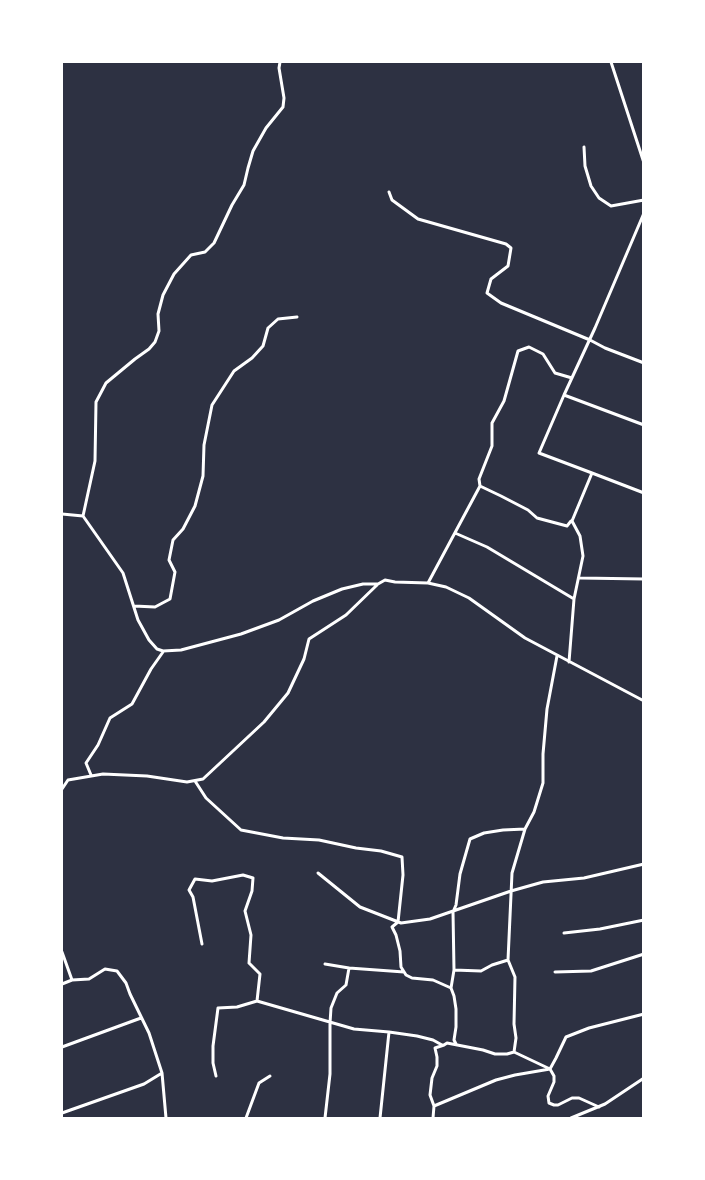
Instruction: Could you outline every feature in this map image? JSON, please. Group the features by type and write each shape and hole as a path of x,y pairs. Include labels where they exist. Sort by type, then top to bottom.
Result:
{"street":[{"path":"280,62 283,107 266,129 254,152 244,185 214,243 205,252 191,255 174,274 163,295 158,314 159,331 155,342 106,383 96,402 95,461 83,516 123,573 138,620 149,640 157,649 163,651 182,650 241,634 279,620 313,601 342,589 363,584 378,584"},
{"path":"611,62 644,163"},
{"path":"584,147 585,166 591,186 599,198 611,206 644,200"},
{"path":"388,192 392,200 418,219 506,244 511,248 508,266 491,279 487,293 501,303 643,363"},
{"path":"644,213 539,453 644,493"},
{"path":"134,606 155,607 170,599 175,572 169,560 173,540 183,529 195,506 203,476 204,445 212,405 234,371 252,358 263,346 268,328 278,319 297,317"},
{"path":"428,583 480,486 479,479 492,446 492,423 504,401 518,351 529,347 543,354 555,373 572,378"},
{"path":"564,395 644,425"},
{"path":"480,486 528,510 537,518 567,526 572,520 592,473"},
{"path":"62,514 83,516"},
{"path":"569,662 574,599 583,556 580,537 572,520"},
{"path":"455,533 487,547 574,599"},
{"path":"580,578 644,579"},
{"path":"62,789 68,780 91,775 147,776 187,782 203,779 264,722 288,693 304,658 309,639 346,615 385,580 428,583 446,587 470,598 525,638 644,701"},
{"path":"91,775 86,763 98,745 110,718 132,704 163,651"},
{"path":"514,1052 516,1038 515,977 508,960 512,873 525,829 534,812 543,783 543,754 557,656"},
{"path":"195,781 206,798 241,830 283,838 319,840 402,857 399,922 392,927 400,951 401,967 406,975 412,978 433,980 451,988"},
{"path":"456,1044 454,1040 456,1009 451,988 454,970 453,912 460,874 470,839 484,833 525,829"},
{"path":"318,873 360,907 399,922 430,919 543,882 584,878 644,864"},
{"path":"202,944 193,897 189,890 195,879 212,881 243,875 253,878 252,891 245,911 251,935 249,963 260,975 257,1001"},
{"path":"564,933 600,929 644,920"},
{"path":"62,952 72,980"},
{"path":"555,972 591,971 644,954"},
{"path":"454,970 480,971 508,960"},
{"path":"325,964 404,972"},
{"path":"325,1119 330,1074 332,1008 337,993 346,985 349,968"},
{"path":"62,984 72,980 89,979 105,969 117,970 126,983 149,1033 162,1073 166,1119"},
{"path":"216,1076 213,1046 218,1008 237,1007 257,1001 354,1029 417,1036 433,1040 444,1046"},
{"path":"550,1069 566,1037 589,1028 644,1014"},
{"path":"62,1047 142,1018"},
{"path":"380,1119 389,1032"},
{"path":"433,1119 434,1106 430,1095 432,1078 437,1066 435,1048 447,1043 495,1054 514,1052 550,1069 554,1082 548,1096 549,1102 558,1105 572,1098 579,1098 598,1107"},
{"path":"434,1106 496,1080 550,1069"},
{"path":"62,1113 144,1084 162,1073"},
{"path":"246,1119 259,1083 270,1076"},
{"path":"571,1119 598,1107 644,1078"}]}
